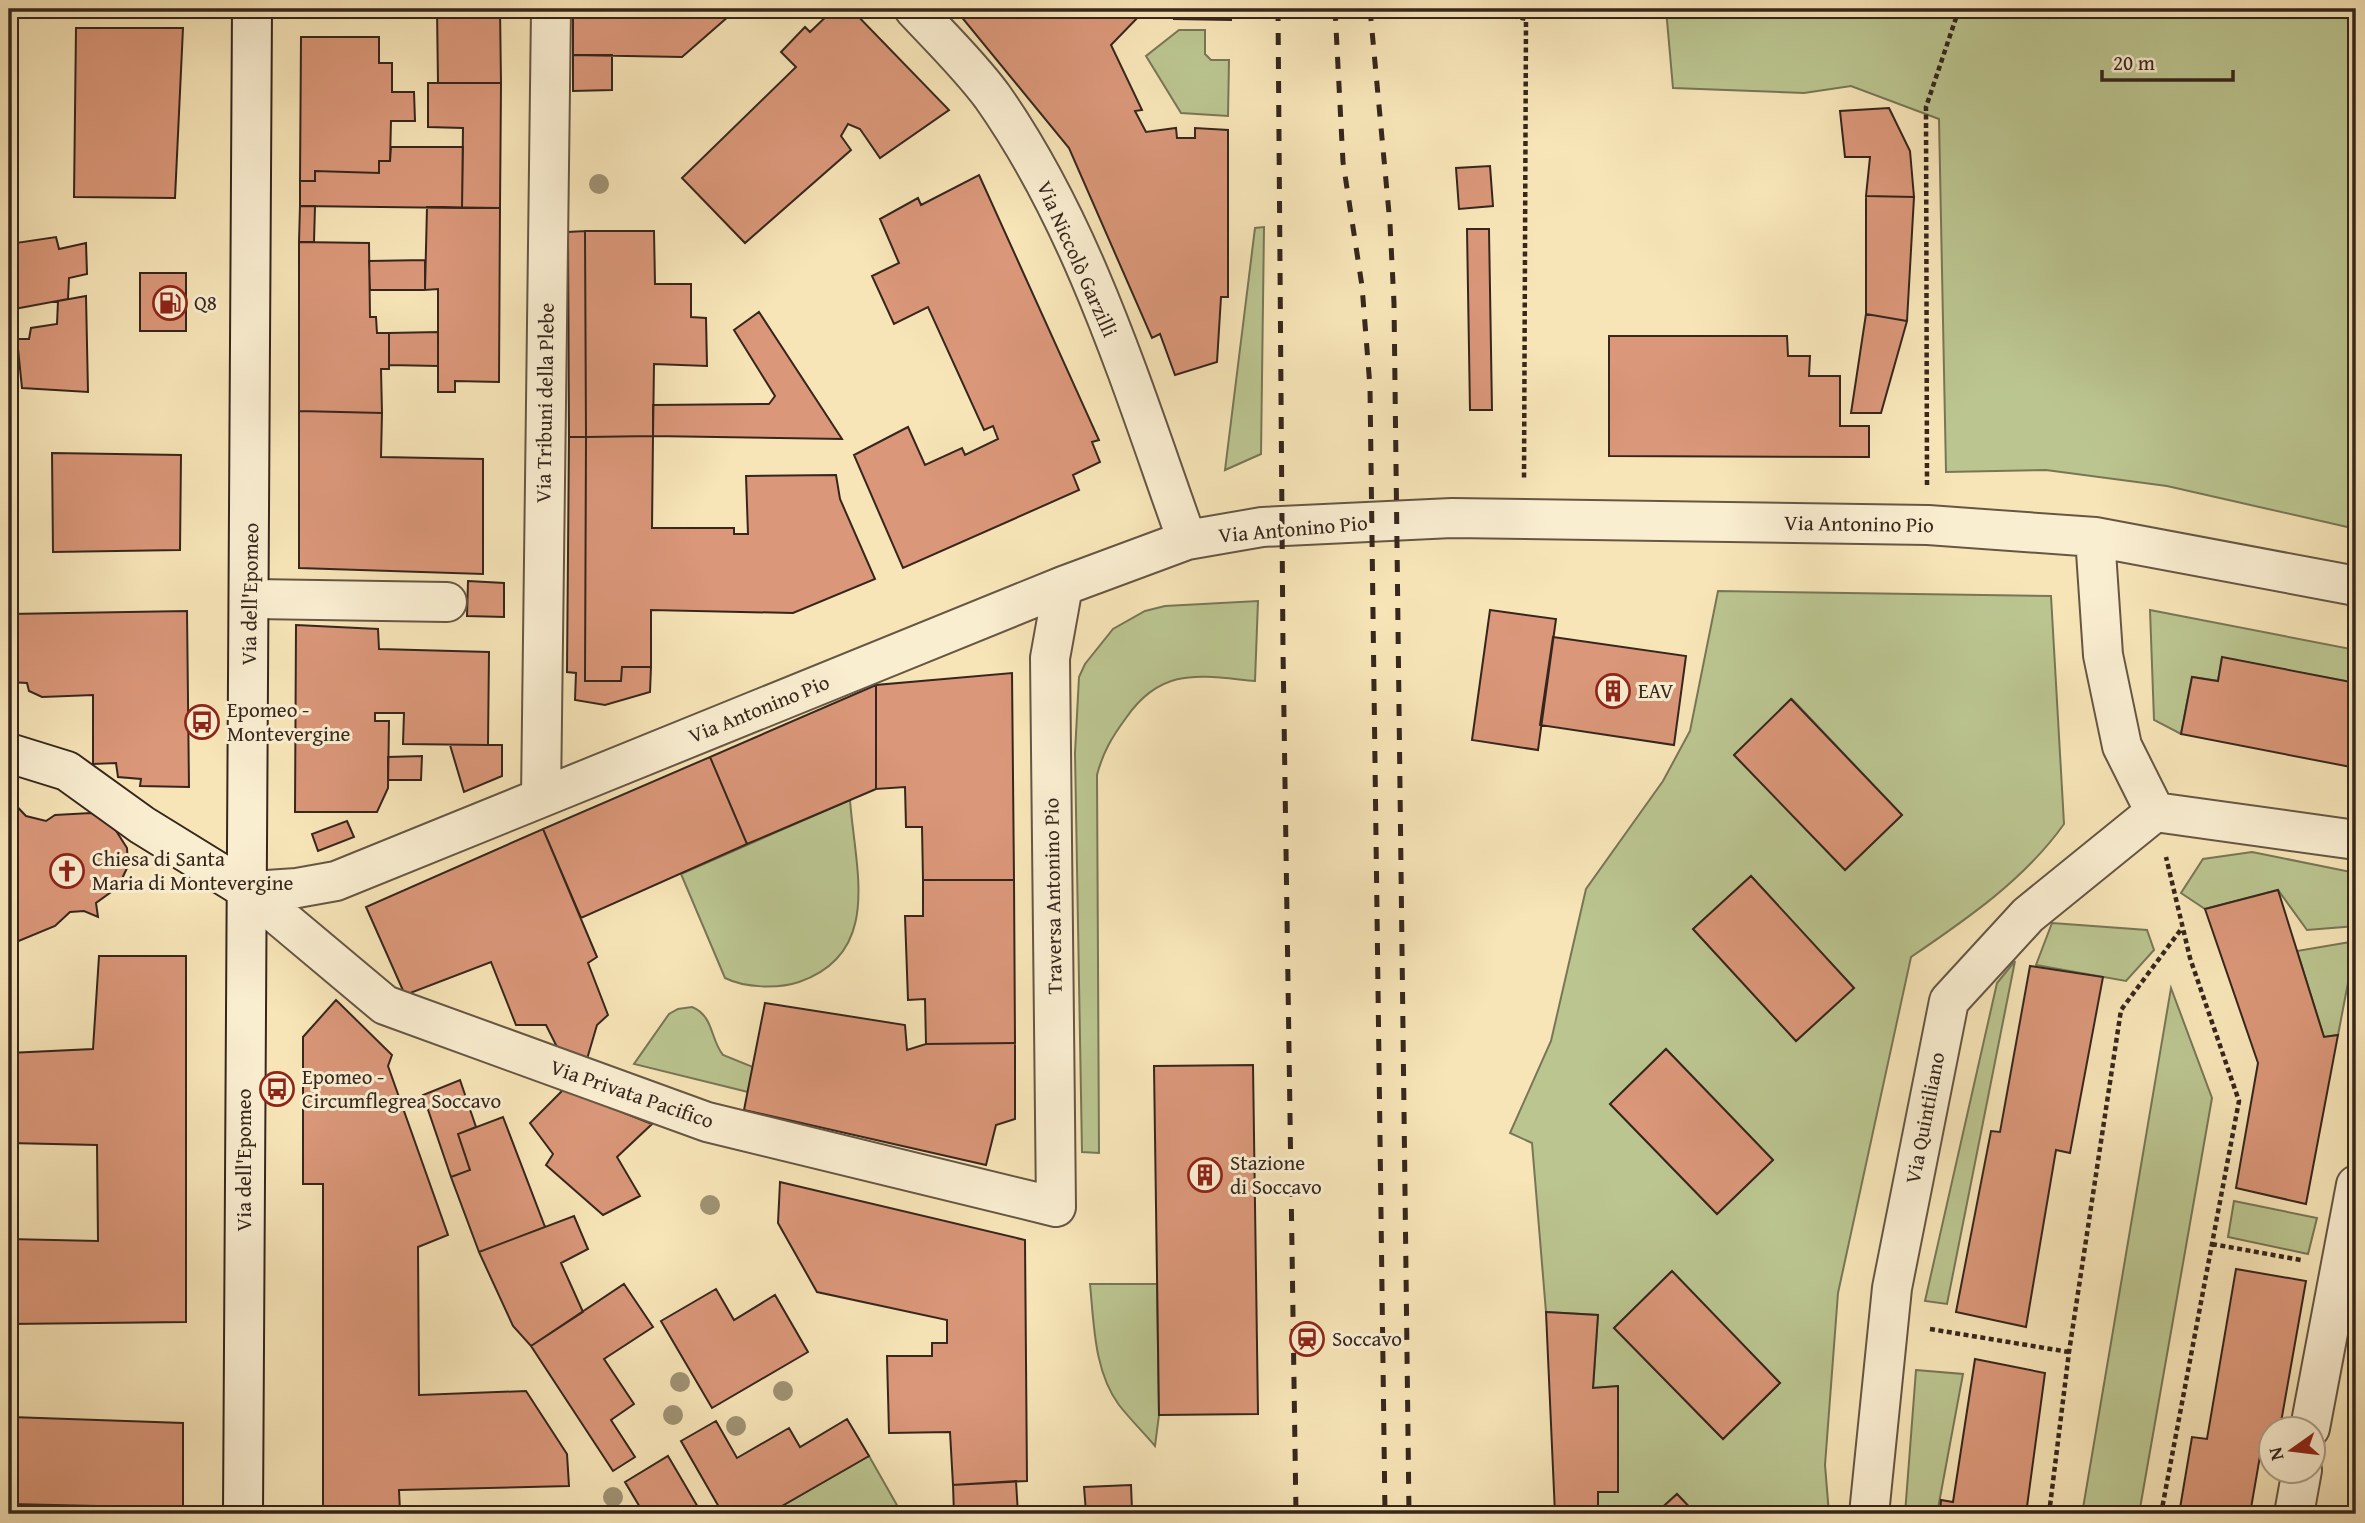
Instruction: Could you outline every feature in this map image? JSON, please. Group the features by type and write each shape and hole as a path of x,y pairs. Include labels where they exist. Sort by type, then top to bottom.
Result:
{"street":[{"name":"Via dell'Epomeo","path":"243,1514 244,944 249,891 246,853 251,599 252,9"},
{"name":"Via Tribuni della Plebe","path":"541,797 551,9"},
{"name":"Via Niccolò Garzilli","path":"914,9 990,93 1044,183 1100,305 1187,540"},
{"name":"Via Antonino Pio","path":"249,891 297,888 336,881 1063,586 1187,540 1262,527 1433,518 1928,525 2095,537 2356,586"},
{"path":"2095,537 2103,655 2122,746 2155,812 2356,840"},
{"name":"Traversa Antonino Pio","path":"1056,1207 1050,658 1063,586"},
{"path":"251,599 447,603"},
{"name":"Via Privata Pacifico","path":"9,753 67,771 142,825 249,891 385,1005 706,1122 1056,1207"},
{"name":"Via Quintiliano","path":"1869,1514 1887,1321 1949,1001 2028,915 2155,812"},
{"path":"2313,1414 2356,1185"},
{"path":"2294,1514 2300,1484"}],"path":[{"path":"1479,9 1526,19 1523,519"},
{"path":"1928,525 1926,107 1959,9"},
{"path":"2155,812 2182,928 2239,1101 2161,1514"},
{"path":"2049,1514 2069,1352 2121,1010 2182,928"},
{"path":"2212,1244 2341,1268"},
{"path":"1887,1321 2069,1352"}],"green space":[{"path":"1666,9 2356,9 2356,529 2167,486 2046,470 1946,472 1939,119 1851,86 1804,93 1673,88"},
{"path":"1179,30 1205,30 1205,54 1211,60 1229,60 1228,116 1181,113 1146,56"},
{"path":"1264,227 1261,454 1225,470 1255,228"},
{"path":"1718,591 2051,596 2064,824 2032,863 1994,897 1911,957 1838,1293 1825,1465 1829,1514 1696,1514 1677,1494 1655,1514 1598,1514 1598,1492 1617,1492 1617,1386 1593,1388 1598,1315 1546,1312 1532,1143 1510,1133 1551,1041 1586,889 1663,781 1690,731","holes":["1792,699 1902,815 1845,870 1734,755","1751,876 1854,988 1796,1041 1693,929","1666,1049 1773,1160 1717,1214 1610,1104","1671,1272 1780,1383 1723,1439 1614,1328"]},
{"path":"1258,601 1255,681 1200,677 1168,682 1140,701 1121,725 1099,767 1099,1153 1082,1152 1075,753 1079,677 1085,664 1113,629 1145,611 1165,606"},
{"path":"2150,610 2356,650 2356,683 2222,658 2218,681 2192,677 2181,734 2154,720"},
{"path":"850,800 858,906 853,930 843,951 826,969 791,984 752,986 725,978 681,874"},
{"path":"2252,852 2356,873 2356,926 2307,930 2278,890 2205,909 2181,893 2203,859"},
{"path":"2052,923 2147,930 2154,950 2126,981 2036,965"},
{"path":"2356,941 2338,1035 2324,1037 2297,951"},
{"path":"2015,961 1947,1304 1925,1301 1997,983"},
{"path":"2171,988 2212,1098 2139,1514 2082,1514"},
{"path":"692,1007 708,1022 723,1055 753,1067 748,1092 634,1064 669,1014 678,1009"},
{"path":"2234,1201 2317,1218 2308,1254 2228,1237"},
{"path":"1090,1284 1157,1284 1159,1415 1155,1446 1119,1405 1104,1377 1094,1331"},
{"path":"1916,1370 1963,1374 1937,1514 1905,1514"},
{"path":"869,1456 902,1514 768,1514"}],"building":[{"path":"437,9 500,9 501,83 438,83"},
{"path":"573,9 737,9 682,57 573,55"},
{"path":"834,9 851,9 949,110 880,158 860,129 848,124 841,136 851,150 745,243 682,178 796,67 781,52 805,27 810,32"},
{"path":"955,9 1146,9 1111,45 1142,110 1135,111 1146,132 1176,128 1177,138 1195,138 1195,128 1228,130 1228,297 1221,297 1217,362 1175,375 1160,334 1152,338 1069,148"},
{"path":"1175,9 1231,9 1231,20 1174,19"},
{"path":"76,28 183,28 175,198 74,197"},
{"path":"301,37 379,37 379,63 392,63 392,92 414,92 415,121 391,121 390,161 379,161 379,173 315,171 315,181 300,181"},
{"path":"573,55 612,55 612,90 573,91"},
{"path":"428,83 501,83 500,208 462,208 463,128 428,127"},
{"path":"1889,108 1910,151 1914,197 1866,196 1870,157 1845,157 1840,111"},
{"path":"391,147 463,147 462,208 300,206 300,181 315,181 315,171 379,173 379,161 390,161"},
{"path":"1490,166 1493,206 1459,209 1456,168"},
{"path":"979,175 1099,440 1092,442 1100,462 1073,475 1079,490 903,568 854,455 908,427 925,465 962,448 965,455 998,439 993,426 984,430 928,307 894,324 872,276 899,263 880,219 918,198 921,205"},
{"path":"1866,196 1914,197 1907,321 1866,314"},
{"path":"300,206 315,206 314,242 299,242"},
{"path":"427,207 500,208 499,382 455,381 455,392 438,392 438,289 425,290"},
{"path":"1467,229 1489,229 1492,410 1470,410"},
{"path":"585,231 654,231 655,284 691,284 691,317 706,318 707,366 654,364 653,436 586,437"},
{"path":"585,231 586,437 569,437 568,232"},
{"path":"56,237 59,249 86,243 87,274 69,278 68,299 9,310 9,244"},
{"path":"299,242 369,243 370,317 376,317 377,333 389,333 389,369 381,369 382,413 299,411"},
{"path":"425,260 425,290 370,290 369,261"},
{"path":"140,273 186,273 186,331 140,331"},
{"path":"86,296 88,392 22,388 17,339 29,339 31,328 57,324 58,301"},
{"path":"759,312 842,439 653,436 653,405 769,404 775,396 734,330"},
{"path":"1866,314 1907,321 1881,413 1851,413"},
{"path":"438,332 438,366 389,365 389,333"},
{"path":"1609,336 1787,336 1788,356 1810,356 1809,376 1840,376 1840,426 1869,426 1869,457 1609,456"},
{"path":"299,411 382,413 381,457 483,459 483,574 299,568"},
{"path":"653,436 652,528 734,528 734,534 748,534 746,476 836,475 840,499 875,579 793,613 651,610 651,667 622,667 621,681 585,681 586,437"},
{"path":"569,437 586,437 585,681 621,681 622,667 651,667 650,692 605,705 575,700 576,673 567,672"},
{"path":"52,453 181,455 180,550 53,552"},
{"path":"468,581 504,583 504,617 467,616"},
{"path":"1490,610 1556,619 1538,750 1472,740"},
{"path":"187,611 189,787 140,786 141,779 118,777 116,763 93,764 93,695 42,697 29,691 27,683 9,682 9,614"},
{"path":"296,625 378,629 379,649 489,652 488,745 403,744 404,713 375,713 375,721 389,721 388,788 377,812 295,812"},
{"name":"EAV","path":"1553,637 1686,656 1674,745 1540,725"},
{"path":"2222,657 2356,683 2356,768 2181,734 2192,677 2218,681"},
{"path":"1012,673 1014,880 923,880 922,827 906,827 905,787 876,789 876,685"},
{"path":"876,685 876,789 747,844 710,757"},
{"path":"1791,699 1902,815 1845,870 1734,755"},
{"path":"450,745 502,745 502,776 464,792"},
{"path":"422,756 421,780 388,780 388,757"},
{"path":"710,757 747,844 581,918 543,829"},
{"name":"Chiesa di Santa Maria di Montevergine","path":"9,798 26,816 46,821 55,815 91,813 113,826 127,848 128,866 118,887 96,903 98,917 84,911 70,912 55,926 9,945"},
{"path":"347,821 354,837 318,851 312,834"},
{"path":"543,829 597,957 588,963 608,1015 597,1025 587,1059 558,1049 546,1025 516,1025 491,962 405,995 366,907"},
{"path":"1751,876 1854,988 1796,1041 1693,929"},
{"path":"923,880 1014,880 1015,1043 926,1044 925,999 908,1000 905,916 923,916"},
{"path":"2278,890 2324,1037 2338,1035 2306,1204 2236,1188 2258,1063 2205,909"},
{"path":"99,956 186,956 186,1322 9,1324 9,1239 98,1241 97,1145 9,1143 9,1053 93,1049"},
{"path":"2030,966 2103,977 2070,1153 2056,1150 2026,1327 1956,1312 1991,1131 2000,1132"},
{"path":"336,1000 392,1055 388,1066 448,1235 418,1247 419,1395 526,1391 567,1454 569,1486 399,1490 400,1511 323,1512 323,1184 303,1184 303,1037"},
{"path":"765,1003 905,1025 907,1050 926,1044 1015,1043 1015,1119 996,1125 986,1165 744,1110"},
{"path":"1666,1049 1773,1160 1717,1214 1610,1104"},
{"name":"Stazione di Soccavo","path":"1253,1065 1258,1414 1159,1415 1154,1066"},
{"path":"460,1080 476,1127 458,1134 470,1170 451,1177 423,1095"},
{"path":"564,1089 652,1124 617,1157 640,1196 603,1215 546,1165 553,1154 530,1123"},
{"path":"503,1117 545,1227 479,1252 451,1177 470,1170 458,1134"},
{"path":"780,1182 1025,1240 1027,1481 953,1485 950,1432 889,1433 887,1356 932,1356 932,1343 947,1343 947,1320 817,1292 778,1223"},
{"path":"574,1216 588,1249 561,1263 583,1312 531,1346 513,1326 479,1252"},
{"path":"2236,1269 2306,1281 2282,1414 2256,1414 2256,1479 2250,1514 2179,1514 2192,1437 2207,1439"},
{"path":"1672,1271 1780,1383 1723,1439 1614,1328"},
{"path":"624,1284 653,1327 604,1359 634,1404 611,1420 635,1457 613,1471 531,1346"},
{"path":"716,1289 734,1320 775,1295 808,1352 712,1408 661,1321"},
{"path":"1546,1312 1598,1315 1593,1388 1618,1386 1618,1492 1598,1492 1598,1514 1555,1514"},
{"path":"1975,1359 2045,1373 2026,1514 1940,1514 1941,1500 1953,1502"},
{"path":"11,1417 183,1423 183,1514 97,1514 97,1506 11,1504"},
{"path":"847,1419 869,1456 768,1514 723,1514 681,1441 716,1421 737,1458 789,1428 800,1447"},
{"path":"668,1456 702,1514 644,1514 625,1482"},
{"path":"1016,1481 1018,1514 954,1514 953,1485"},
{"path":"1131,1485 1132,1510 1086,1512 1084,1487"},
{"path":"1677,1494 1696,1514 1655,1514"},
{"path":"1132,1510 1132,1514 1048,1514 1086,1512"}],"railway":[{"path":"1278,9 1283,650 1296,1514"},
{"path":"1335,9 1343,162 1362,286 1370,387 1385,1514"},
{"path":"1370,9 1390,224 1394,303 1409,1514"}],"place":[{"name":"Q8","path":"170,303"},
{"name":"EAV","path":"1613,691"},
{"name":"Epomeo - Montevergine","path":"202,722"},
{"name":"Chiesa di Santa Maria di Montevergine","path":"67,871"},
{"name":"Epomeo - Circumflegrea Soccavo","path":"277,1089"},
{"name":"Stazione di Soccavo","path":"1205,1175"},
{"name":"Soccavo","path":"1307,1339"}]}
